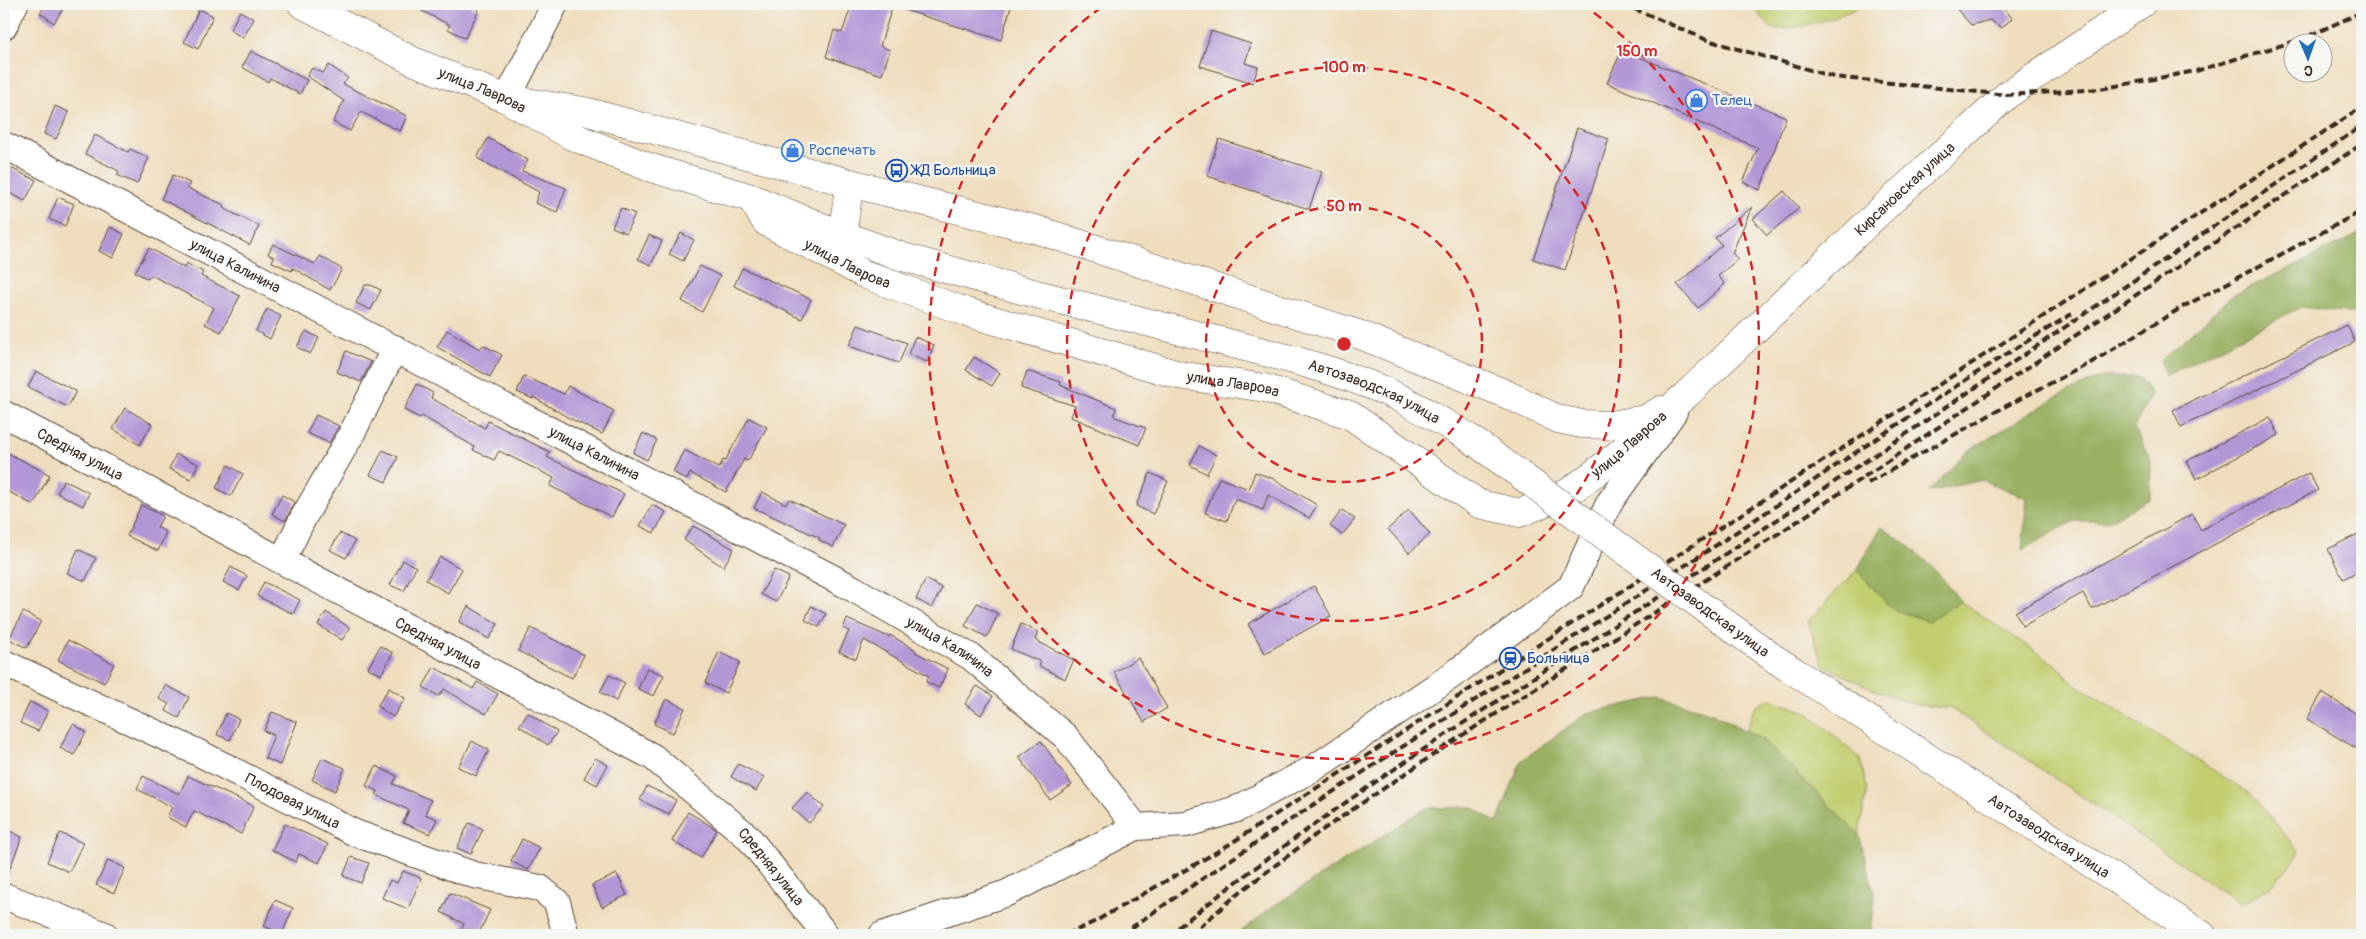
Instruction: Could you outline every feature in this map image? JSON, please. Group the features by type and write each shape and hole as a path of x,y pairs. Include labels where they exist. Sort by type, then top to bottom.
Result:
{"main road":[{"name":"улица Лаврова","path":"302,4 413,61 507,99 572,136 648,167 751,198 842,235 903,257 1020,290 1205,337"},
{"name":"Кирсановская улица","path":"1686,395 1892,199 2007,95 2140,4"},
{"path":"507,99 584,111 850,183 1038,230 1358,334 1506,394 1558,419 1582,424 1610,425 1646,419 1686,395"},
{"path":"842,235 850,183"},
{"name":"улица Лаврова","path":"751,198 766,222 866,275 957,308 1179,375 1265,388 1350,415 1479,504 1520,513 1569,492 1608,463 1686,395"},
{"name":"Автозаводская улица","path":"1205,337 1314,365 1372,386 1424,411 1468,437 1775,659 2198,934"}],"street":[{"path":"4,26 15,4"},
{"path":"507,99 555,4"},
{"name":"улица Калинина","path":"4,145 852,588 971,657 1066,737 1136,827"},
{"path":"282,562 303,518 351,435 395,348"},
{"path":"882,935 1007,893 1136,827 1186,824 1237,809 1314,768 1452,676 1571,587 1609,503 1686,395"},
{"name":"Средняя улица","path":"4,414 652,757 748,837 826,935"},
{"name":"Плодовая улица","path":"4,663 201,754 355,833 474,876 540,888 557,902 566,935"},
{"path":"4,896 105,935"}],"green space":[{"path":"1751,4 1868,4 1809,25 1772,29"},
{"path":"2362,233 2362,314 2301,307 2165,376 2160,361 2232,296"},
{"path":"2101,377 2139,377 2151,394 2134,428 2151,461 2150,499 2108,521 2074,521 2022,550 2027,498 1982,480 1928,492 1968,451 2055,398"},
{"path":"1881,527 1905,543 1925,560 1960,601 1929,621 1892,609 1857,570"},
{"path":"1857,570 1892,609 1929,621 1960,601 2059,667 2069,680 2251,794 2300,853 2271,886 2241,904 1952,709 1912,704 1875,690 1823,665 1808,621"},
{"path":"1660,697 1713,713 1764,741 1859,835 1875,896 1871,935 1237,935 1272,907 1426,808 1472,807 1497,823 1521,761 1587,713"},
{"path":"1768,699 1807,712 1860,758 1867,788 1859,835 1764,741 1746,731 1754,708"}],"building":[{"path":"46,4 66,4 54,23 40,13"},
{"path":"408,4 467,4 479,10 465,38 448,29 450,25"},
{"path":"852,4 893,4 880,46 890,50 882,75 826,57 834,30 842,33"},
{"path":"896,4 1002,4 1011,7 1001,40 895,7"},
{"path":"1952,4 2001,4 2012,18 2002,28 1990,20 1971,25"},
{"path":"199,9 213,16 198,49 184,42"},
{"path":"240,11 254,19 243,38 230,30"},
{"path":"1211,31 1251,44 1245,63 1258,67 1253,83 1200,66"},
{"name":"Телец","path":"1622,50 1786,117 1760,190 1743,182 1758,148 1607,83"},
{"path":"251,51 307,80 300,94 270,78 268,82 242,67"},
{"path":"329,65 348,78 343,84 407,116 400,131 361,112 350,131 333,122 344,101 307,76 312,68 323,73"},
{"path":"55,106 69,112 56,139 44,134"},
{"path":"1577,128 1609,139 1565,270 1533,259"},
{"path":"95,135 128,152 130,149 149,158 137,184 117,175 119,171 85,154"},
{"path":"488,138 528,160 522,171 566,188 557,212 535,203 539,192 477,158"},
{"path":"1219,139 1322,172 1309,209 1207,176"},
{"path":"4,165 36,180 25,201 4,190"},
{"path":"173,175 190,183 187,188 224,205 223,208 259,226 250,245 161,199"},
{"path":"1784,191 1799,208 1767,235 1753,219"},
{"path":"58,197 74,204 65,226 49,219"},
{"path":"1752,207 1732,253 1738,259 1718,276 1725,284 1698,308 1677,284 1722,245 1715,238"},
{"path":"621,208 635,214 626,233 612,227"},
{"path":"110,227 124,234 113,258 99,251"},
{"path":"681,233 694,240 683,261 669,254"},
{"path":"649,235 662,241 651,265 638,259"},
{"path":"273,244 315,264 320,256 342,269 330,290 293,268 292,271 272,262 274,257 268,254"},
{"path":"149,248 184,268 186,263 203,272 201,276 240,296 221,332 205,324 214,308 151,275 148,279 135,272"},
{"path":"700,266 720,276 702,312 682,301"},
{"path":"742,268 811,299 802,319 734,286"},
{"path":"365,285 371,285 381,290 371,310 356,303"},
{"path":"267,309 281,316 270,339 256,331"},
{"path":"858,325 907,343 899,363 849,346"},
{"path":"2347,325 2355,342 2181,427 2173,410"},
{"path":"447,330 480,349 483,345 502,355 490,377 437,347"},
{"path":"306,331 319,338 310,354 297,347"},
{"path":"915,337 934,345 927,362 908,354"},
{"path":"346,351 371,362 361,382 337,372"},
{"path":"974,357 1000,373 992,386 966,370"},
{"path":"36,371 76,391 68,407 28,387"},
{"path":"1027,371 1061,382 1060,385 1116,408 1115,417 1146,428 1139,445 1071,417 1075,406 1021,388"},
{"path":"524,376 564,394 568,386 614,411 602,434 533,397 533,399 517,392"},
{"path":"417,384 433,393 431,398 485,428 488,421 550,452 547,457 624,494 612,517 550,486 554,478 499,451 494,460 473,450 475,447 422,416 420,418 404,410"},
{"path":"125,408 152,424 140,445 113,429"},
{"path":"316,415 339,426 329,443 307,433"},
{"path":"2270,417 2279,435 2196,479 2187,461"},
{"path":"749,418 767,427 748,461 744,459 726,492 690,473 687,480 673,472 684,450 719,468 723,460 725,461"},
{"path":"643,433 657,440 647,460 633,453"},
{"path":"1199,446 1216,455 1207,474 1190,465"},
{"path":"383,450 398,457 386,482 370,475"},
{"path":"4,451 50,475 33,505 4,489"},
{"path":"176,454 198,464 191,479 169,469"},
{"path":"228,465 243,474 231,496 216,488"},
{"path":"1255,472 1274,479 1317,505 1309,518 1268,495 1263,510 1235,499 1227,521 1205,513 1219,478 1249,489"},
{"path":"1150,473 1168,481 1153,514 1136,506"},
{"path":"2309,473 2318,490 2092,609 2083,593 2023,626 2015,612 2192,514 2201,530"},
{"path":"64,480 89,493 83,506 57,493"},
{"path":"762,492 786,504 789,499 844,525 833,547 819,540 820,538 754,508"},
{"path":"282,495 295,502 285,521 272,514"},
{"path":"141,505 163,516 157,527 166,532 158,551 127,536"},
{"path":"652,505 666,512 654,533 640,526"},
{"path":"1342,510 1355,519 1342,535 1330,526"},
{"path":"1409,510 1430,534 1409,553 1388,529"},
{"path":"693,526 734,549 723,567 684,540"},
{"path":"2362,532 2362,569 2343,579 2328,549"},
{"path":"340,533 355,541 346,558 330,550"},
{"path":"78,549 96,558 85,581 67,573"},
{"path":"440,557 462,569 448,593 426,580"},
{"path":"403,560 416,567 404,591 390,585"},
{"path":"231,567 247,576 239,590 223,582"},
{"path":"774,570 789,577 776,602 761,594"},
{"path":"926,579 942,588 932,608 916,599"},
{"path":"264,582 300,600 293,614 257,596"},
{"path":"1314,586 1331,616 1265,653 1248,624"},
{"path":"977,603 998,614 987,637 965,626"},
{"path":"468,606 498,624 489,639 459,622"},
{"path":"811,606 826,614 819,627 805,620"},
{"path":"23,612 41,621 27,648 9,639"},
{"path":"326,612 350,628 342,640 318,625"},
{"path":"847,619 889,637 890,635 916,650 915,652 948,669 939,688 926,682 929,676 864,640 856,659 839,652 849,631 843,628"},
{"path":"1021,624 1038,632 1035,640 1074,660 1065,679 1039,666 1041,662 1011,649"},
{"path":"531,628 584,655 572,678 518,651"},
{"path":"68,640 114,664 104,683 58,660"},
{"path":"380,646 393,653 381,675 368,668"},
{"path":"719,652 740,662 726,693 705,683"},
{"path":"1138,658 1167,708 1144,722 1114,672"},
{"path":"434,667 473,689 477,682 498,694 486,714 444,689 439,696 423,687"},
{"path":"647,668 664,675 654,696 638,689"},
{"path":"609,675 625,683 616,701 600,692"},
{"path":"165,685 189,697 179,718 166,711 169,704 159,699"},
{"path":"977,686 993,696 981,715 965,704"},
{"path":"389,688 405,698 393,717 377,706"},
{"path":"2322,693 2362,717 2362,752 2307,719"},
{"path":"666,699 685,708 673,733 654,724"},
{"path":"30,702 48,711 38,731 20,723"},
{"path":"272,712 297,722 280,765 265,758 274,735 264,731"},
{"path":"226,713 239,719 230,740 217,735"},
{"path":"528,713 557,732 548,745 519,726"},
{"path":"73,724 86,732 74,755 60,748"},
{"path":"472,741 489,750 476,776 458,767"},
{"path":"1041,741 1072,785 1050,800 1019,757"},
{"path":"322,758 345,768 335,791 312,780"},
{"path":"595,758 608,765 597,785 584,778"},
{"path":"738,764 764,777 756,791 731,777"},
{"path":"376,766 397,776 393,784 431,800 425,814 437,819 430,834 403,823 409,810 376,795 378,791 366,786"},
{"path":"143,776 179,794 188,776 254,806 241,834 194,811 186,827 167,817 172,807 137,789"},
{"path":"647,786 676,800 669,814 640,800"},
{"path":"807,792 824,807 809,823 792,808"},
{"path":"688,812 717,830 701,858 672,841"},
{"path":"469,823 483,829 471,854 457,848"},
{"path":"285,824 328,844 319,863 299,854 296,862 272,850"},
{"path":"4,828 22,837 5,881 4,881"},
{"path":"60,833 83,843 69,872 47,862"},
{"path":"522,839 540,848 528,870 511,861"},
{"path":"351,857 369,863 361,883 343,876"},
{"path":"108,860 125,868 114,893 96,885"},
{"path":"403,871 421,878 408,909 382,898 390,880 397,883"},
{"path":"617,874 627,895 602,907 592,885"},
{"path":"450,893 490,910 478,935 459,935 464,924 441,912"},
{"path":"275,900 293,908 282,934 264,926"}],"railway":[{"path":"1623,4 1707,40 1834,77 2007,95 2100,89 2196,71 2302,39 2362,12"},
{"path":"1066,935 1094,922 1222,849 1768,497 2362,107"},
{"path":"1169,935 1235,883 1372,784 1885,448 2362,126"},
{"path":"1190,935 1240,892 1318,833 1455,740 1798,521 2362,144"},
{"path":"1868,483 2006,406 2092,362 2179,309 2362,211"},
{"path":"1121,935 1335,790 1698,557 1977,373 2072,314"}],"place":[{"name":"Телец","path":"1696,100"},
{"name":"Роспечать","path":"793,150"},
{"name":"ЖД Больница","path":"896,170"},
{"name":"Больница","path":"1511,658"}]}
